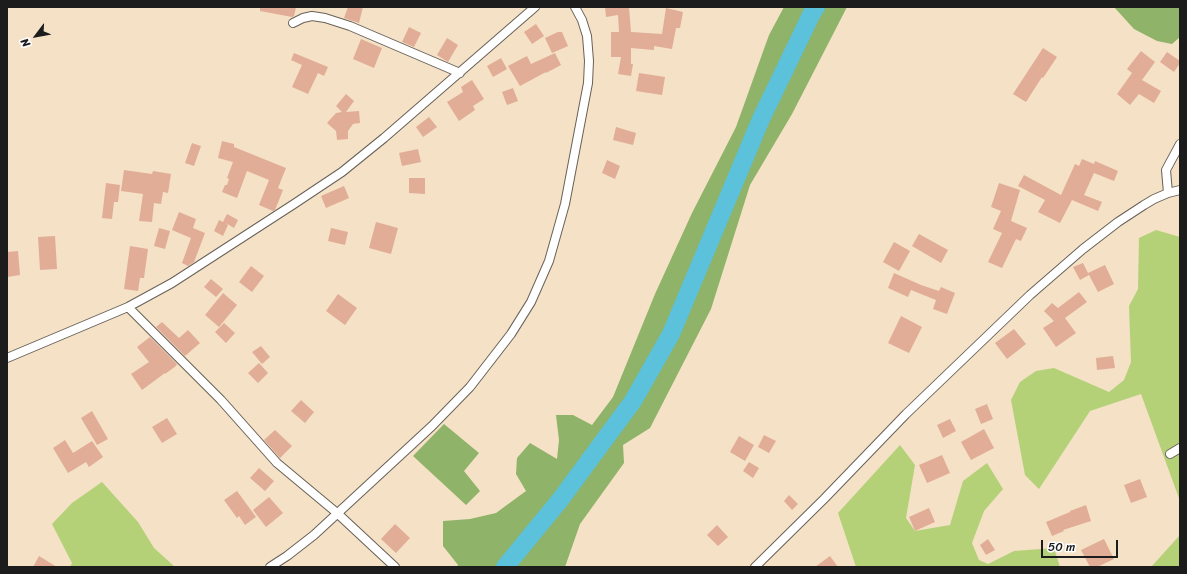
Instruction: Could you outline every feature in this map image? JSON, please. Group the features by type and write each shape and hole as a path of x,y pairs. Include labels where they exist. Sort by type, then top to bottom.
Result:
{"street":[{"path":"7,358 128,307 172,283 294,204 342,172 384,138 535,7"},
{"path":"270,567 314,535 432,426 470,387 511,334 531,302 549,260 565,204 588,83 589,61 587,36 582,20 575,7"},
{"path":"293,23 303,18 312,16 325,18 350,26 460,73"},
{"path":"1168,193 1166,170 1180,144"},
{"path":"754,567 824,499 906,414 1030,295 1118,222 1144,205 1168,193 1180,190"},
{"path":"128,307 221,400 277,463 337,513 395,567"},
{"path":"1170,454 1180,448"}],"green space":[{"path":"784,7 847,7 792,114 750,185 711,309 650,428 623,445 624,463 580,524 565,567 457,567 458,565 443,546 443,521 470,519 496,513 526,491 516,474 517,458 530,443 557,459 559,440 556,415 573,415 592,425 613,397 655,294 692,213 736,127 769,35"},
{"path":"1114,7 1180,7 1180,37 1172,44 1157,41 1134,29"},
{"path":"1156,230 1180,237 1180,501 1141,394 1090,411 1039,489 1025,475 1011,400 1020,382 1036,371 1054,368 1109,392 1124,380 1131,362 1129,306 1138,289 1139,238"},
{"path":"444,424 479,453 464,471 480,491 466,505 413,456"},
{"path":"900,445 915,465 906,518 915,531 950,525 963,481 987,463 1003,489 984,511 972,543 979,560 988,564 1014,551 1054,548 1060,567 856,567 838,513"},
{"path":"102,482 138,522 154,548 175,567 70,567 72,563 52,524 72,503"},
{"path":"1180,535 1180,567 1151,567"}],"building":[{"path":"260,7 296,7 294,16 292,17 260,11"},
{"path":"348,7 363,7 359,23 344,18"},
{"path":"605,7 629,7 631,32 662,34 666,8 683,12 680,28 676,28 672,49 654,46 654,50 631,48 631,64 633,64 631,76 618,74 621,57 611,57 611,32 619,32 618,15 606,17"},
{"path":"536,24 544,36 532,44 524,32"},
{"path":"409,27 421,33 414,47 402,42"},
{"path":"558,32 562,32 568,46 552,53 545,38"},
{"path":"447,38 458,45 448,62 437,55"},
{"path":"361,39 382,48 374,68 353,59"},
{"path":"1043,48 1057,57 1026,102 1013,94"},
{"path":"1141,51 1155,62 1142,80 1161,91 1154,103 1139,94 1130,105 1117,94 1132,73 1127,69"},
{"path":"1167,52 1180,61 1174,72 1160,62"},
{"path":"294,53 328,67 324,76 318,73 308,94 292,87 302,65 291,60"},
{"path":"555,53 561,65 520,86 508,66 527,56 531,64"},
{"path":"501,58 507,69 493,77 487,66"},
{"path":"639,73 665,77 662,95 636,91"},
{"path":"472,80 484,99 473,106 475,110 459,121 447,102 463,92 461,87"},
{"path":"513,88 518,101 507,105 502,92"},
{"path":"346,94 354,101 346,112 359,111 360,123 353,124 348,131 348,139 337,140 336,131 327,123 336,113 342,112 336,106"},
{"path":"429,117 437,127 423,137 416,127"},
{"path":"616,127 636,133 633,145 613,140"},
{"path":"222,141 234,144 234,147 286,168 278,188 283,190 275,210 273,211 259,205 269,180 247,171 237,198 222,192 225,185 227,185 229,179 227,178 233,162 218,158"},
{"path":"192,143 201,146 194,166 185,163"},
{"path":"418,149 421,162 402,166 399,153"},
{"path":"1082,159 1094,164 1095,161 1118,171 1114,181 1094,173 1084,195 1102,202 1098,211 1072,200 1060,223 1038,212 1045,200 1018,186 1024,175 1061,195 1075,164 1079,166"},
{"path":"607,160 620,166 615,179 602,173"},
{"path":"124,170 152,174 153,171 171,174 168,193 163,192 161,204 154,203 152,222 139,221 143,194 121,191"},
{"path":"409,178 425,178 425,194 409,193"},
{"path":"106,183 120,185 118,202 114,202 112,219 102,218"},
{"path":"999,183 1020,190 1011,221 1027,228 1021,241 1016,239 1002,268 988,262 1002,233 993,229 1001,211 991,207"},
{"path":"344,186 349,198 326,208 321,196"},
{"path":"179,212 196,219 193,228 205,233 194,262 188,266 182,263 191,238 172,230"},
{"path":"227,214 238,220 234,228 226,223 228,225 223,236 214,231 219,220 223,222"},
{"path":"376,222 398,228 391,254 369,248"},
{"path":"159,228 170,231 165,249 154,246"},
{"path":"331,228 348,232 345,245 328,241"},
{"path":"919,234 948,250 941,263 912,246"},
{"path":"55,236 57,269 40,270 38,237"},
{"path":"894,242 910,251 899,271 883,262"},
{"path":"130,246 148,249 144,278 140,278 138,291 124,289"},
{"path":"18,251 20,275 7,277 7,252"},
{"path":"1083,263 1089,275 1080,280 1073,267"},
{"path":"1105,265 1114,284 1098,292 1088,273"},
{"path":"251,266 264,276 252,292 239,282"},
{"path":"894,273 939,291 941,287 955,293 947,314 933,309 936,300 911,290 908,297 888,288"},
{"path":"211,279 223,289 216,297 204,287"},
{"path":"1079,292 1087,302 1065,318 1076,333 1056,347 1043,328 1054,321 1044,311 1052,303 1058,308"},
{"path":"223,293 237,305 219,327 205,315"},
{"path":"338,294 357,308 345,325 326,311"},
{"path":"901,316 922,327 909,353 888,343"},
{"path":"162,322 179,338 188,330 200,343 185,356 156,327"},
{"path":"224,323 235,333 226,343 215,332"},
{"path":"1014,329 1026,344 1007,359 995,343"},
{"path":"150,337 177,364 142,390 131,374 149,362 137,347"},
{"path":"261,346 270,357 262,364 252,352"},
{"path":"1113,356 1115,368 1097,370 1096,358"},
{"path":"259,363 268,373 258,383 248,373"},
{"path":"301,400 314,412 305,423 291,411"},
{"path":"987,404 993,419 981,424 975,409"},
{"path":"92,411 108,439 97,445 81,418"},
{"path":"167,418 177,434 162,443 152,427"},
{"path":"950,419 956,431 943,438 937,425"},
{"path":"984,429 994,448 971,460 961,442"},
{"path":"275,430 292,446 280,458 264,440"},
{"path":"764,435 776,441 769,453 758,447"},
{"path":"739,436 754,445 745,461 730,452"},
{"path":"65,440 73,453 92,441 103,457 89,467 86,462 68,473 53,448"},
{"path":"942,455 950,473 927,483 919,465"},
{"path":"749,462 759,468 753,478 743,471"},
{"path":"259,468 274,481 265,491 250,478"},
{"path":"1140,479 1147,497 1131,503 1124,485"},
{"path":"237,491 256,517 245,525 239,516 237,518 224,500"},
{"path":"789,495 798,504 792,510 784,501"},
{"path":"269,497 283,513 266,527 253,510"},
{"path":"1086,505 1091,521 1063,530 1064,531 1052,536 1046,522"},
{"path":"929,508 935,522 915,531 909,517"},
{"path":"395,524 410,538 396,553 381,539"},
{"path":"717,525 728,537 718,546 707,535"},
{"path":"988,539 995,550 986,555 980,545"},
{"path":"1104,539 1114,559 1097,567 1090,567 1081,550"},
{"path":"39,556 57,567 33,567"},
{"path":"830,556 838,567 815,567"}],"waterway":[{"path":"505,567 560,500 633,401 671,334 761,119 816,7"}]}
